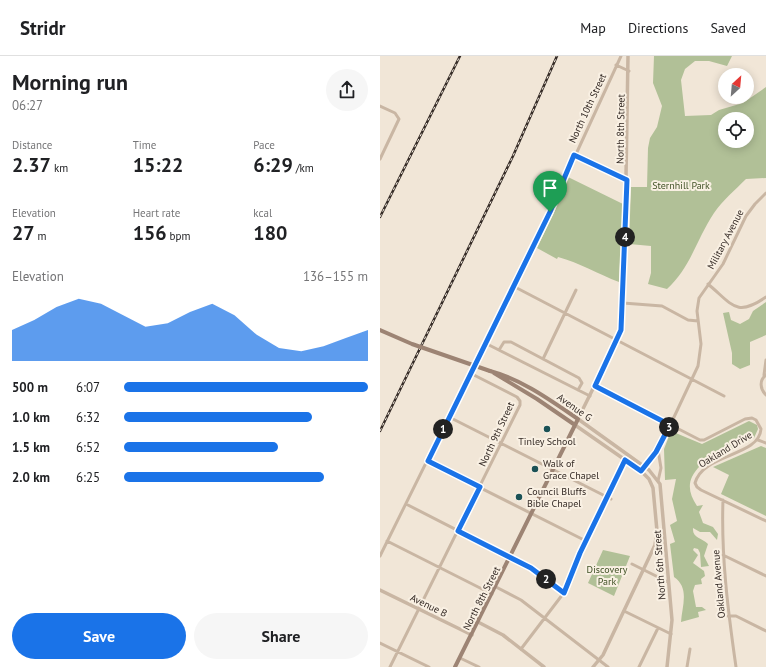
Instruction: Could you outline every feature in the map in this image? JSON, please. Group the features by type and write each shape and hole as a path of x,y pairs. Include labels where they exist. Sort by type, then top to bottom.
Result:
{"main road":[{"name":"Avenue G","path":"380,330 412,344 509,377 528,386 578,419"},
{"name":"Avenue G","path":"490,371 529,393 575,424"},
{"name":"North 8th Street","path":"456,667 578,419"}],"street":[{"name":"North 10th Street","path":"380,556 553,205 574,155 621,56"},
{"name":"North 8th Street","path":"578,419 621,330 627,180 628,56"},
{"path":"616,65 628,71"},
{"path":"380,106 395,113 398,117 398,124 380,159"},
{"path":"574,155 627,180"},
{"name":"Military Avenue","path":"641,471 658,449 698,366 701,351 698,302 708,284 723,264 746,216 766,193"},
{"path":"708,284 738,307 750,307 766,297"},
{"path":"513,286 724,396"},
{"path":"543,359 576,290"},
{"path":"622,303 660,306 688,320 698,321"},
{"path":"485,342 590,396"},
{"path":"499,350 504,342 509,342 543,359 579,378 582,383 578,390"},
{"path":"766,360 765,375 761,385 766,395"},
{"name":"North 9th Street","path":"390,667 520,406 520,401 517,397 470,374"},
{"name":"Oakland Drive","path":"595,386 701,440 745,419 752,418 759,422 761,427 758,440 745,449 703,469 696,480 697,487 723,500"},
{"path":"449,417 611,499"},
{"name":"Avenue G","path":"578,419 645,467"},
{"name":"Avenue G","path":"575,424 641,471 649,479 653,488 657,531 654,548 644,570 599,660 593,667"},
{"path":"758,440 766,443"},
{"path":"658,449 661,468 658,481"},
{"path":"521,649 564,593 586,541 625,460"},
{"path":"428,461 586,541"},
{"name":"North 6th Street","path":"645,467 658,481 662,493 672,620 667,667"},
{"path":"723,500 766,521"},
{"name":"Oakland Avenue","path":"723,500 723,555 728,616 736,667"},
{"path":"406,504 534,570 564,593"},
{"path":"387,542 492,594"},
{"path":"723,555 766,576"},
{"path":"632,564 668,582"},
{"path":"496,587 521,600 608,667"},
{"name":"Avenue B","path":"380,590 472,635"},
{"path":"624,611 671,634"},
{"path":"728,616 736,616 766,631"},
{"path":"478,622 503,635 544,667"},
{"path":"639,667 658,628"},
{"path":"380,643 429,667"},
{"path":"687,667 690,649"},
{"path":"460,658 479,667"}],"green space":[{"name":"Sternhill Park","path":"654,56 732,56 727,66 709,61 695,61 685,69 681,80 685,116 711,115 719,110 740,104 754,104 754,95 766,87 766,178 746,179 729,195 714,213 682,272 667,289 648,284 651,273 651,246 629,244 631,187 647,187 648,148 650,138 657,127 662,106 653,83"},
{"path":"568,177 623,204 619,282 574,262 558,257 557,259 537,248 557,206"},
{"path":"766,302 766,335 750,342 750,365 740,369 732,364 732,353 723,313 729,312 731,320 740,324 749,319 753,311"},
{"path":"749,421 757,425 758,429 754,438 700,466 691,480 691,495 697,506 703,505 699,512 703,523 713,527 718,534 717,540 710,532 700,532 693,528 694,534 708,544 704,556 709,566 701,567 700,553 698,549 694,548 693,550 698,555 693,563 704,571 705,576 701,579 702,584 695,585 693,591 696,607 702,607 706,610 698,612 699,617 681,622 684,592 679,581 674,577 670,544 675,542 670,525 677,521 672,499 676,479 665,480 664,449 671,431 702,444"},
{"path":"761,446 766,448 766,516 721,494 729,475 713,467"},
{"name":"Discovery Park","path":"603,550 630,556 614,596 588,583"}],"railway":[{"path":"380,217 460,56"},
{"path":"380,431 513,156 557,56"}],"place":[{"name":"Tinley School","path":"547,429"},
{"name":"Walk of Grace Chapel","path":"535,469"},
{"name":"Council Bluffs Bible Chapel","path":"519,497"}],"route":[{"path":"574,155 627,180 621,330 595,386 670,425 652,459 641,471 625,460 580,553 568,587 564,593 531,568 458,531 480,487 428,461 550,212 574,155"}]}
